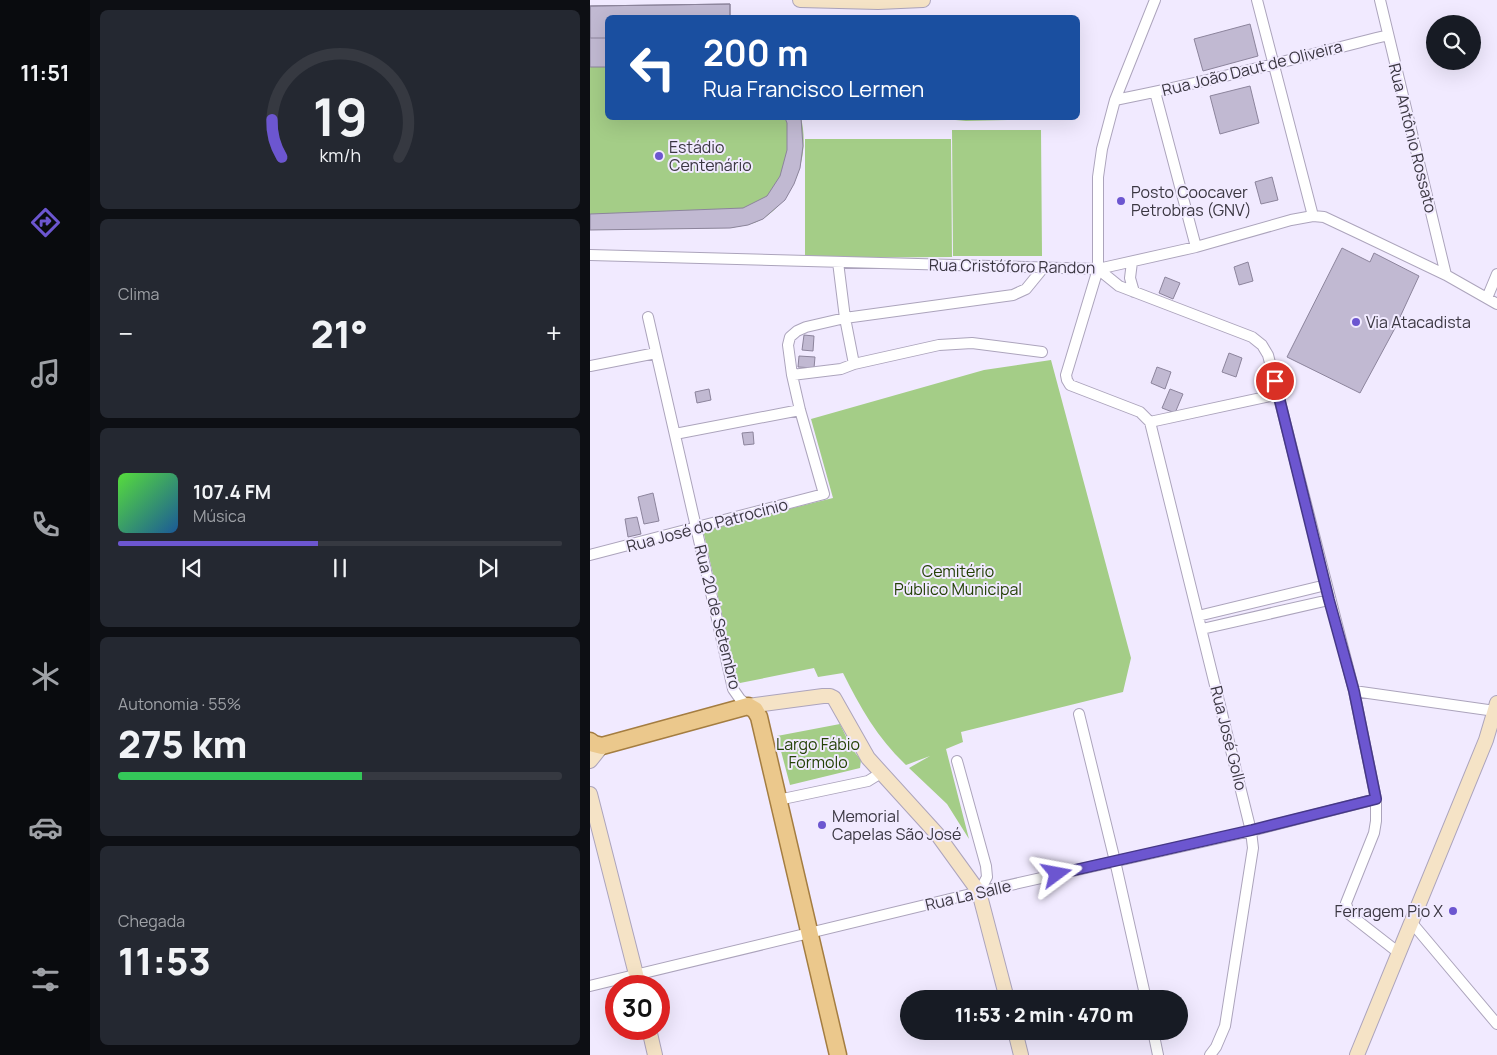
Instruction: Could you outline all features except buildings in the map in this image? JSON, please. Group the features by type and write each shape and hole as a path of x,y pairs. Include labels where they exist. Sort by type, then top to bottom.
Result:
{"main road":[{"path":"596,744 748,706"},
{"name":"Rua 20 de Setembro","path":"748,706 755,710 759,717 838,1055"}],"street":[{"path":"800,0 923,0"},
{"path":"1155,0 1115,100 1102,149 1098,177 1098,269 1068,368 1067,380 1070,385 1140,412 1150,422 1279,394"},
{"path":"1257,0 1313,216"},
{"name":"Rua Antônio Rossato","path":"1380,0 1446,275"},
{"name":"Rua João Daut de Oliveira","path":"1115,100 1273,64 1388,35"},
{"path":"1155,92 1196,247"},
{"name":"Rua Cristóforo Randon","path":"590,255 1098,269 1196,247 1291,220 1313,216 1324,217 1446,275 1497,304"},
{"path":"838,262 845,318 854,364"},
{"path":"1132,262 1130,278 1134,292"},
{"path":"675,434 800,410 792,375 788,344 790,337 797,331 806,327 845,318 1013,295 1026,289 1044,267"},
{"path":"1098,269 1119,286 1252,337 1268,355 1329,600 1354,691 1376,799 1374,833 1346,902 1347,908 1349,914 1399,953"},
{"path":"1487,298 1497,274"},
{"name":"Rua 20 de Setembro","path":"648,317 733,689 748,706"},
{"path":"792,375 841,369 854,364 939,345 972,343 1042,352"},
{"path":"590,366 656,353"},
{"name":"Rua José do Patrocínio","path":"590,555 824,494 800,410"},
{"name":"Rua José Gollo","path":"1150,422 1252,830 1251,869 1225,1026 1216,1047 1210,1055"},
{"path":"1198,616 1326,585"},
{"path":"1202,629 1329,600"},
{"path":"1354,691 1496,707 1486,740 1357,1055"},
{"path":"748,706 830,696 834,698 868,758 937,834 979,892 1004,990"},
{"path":"1079,714 1116,861 1144,990"},
{"path":"590,760 596,744"},
{"path":"957,761 986,866 987,877 979,892"},
{"path":"778,800 868,782 881,774"},
{"path":"590,794 635,975"},
{"name":"Rua La Salle","path":"658,975 809,932 1252,830 1376,799"},
{"path":"1412,923 1497,1024"},
{"name":"Rua La Salle","path":"590,986 605,984"},
{"path":"652,1040 655,1055"},
{"path":"1017,1040 1021,1055"},
{"path":"1155,1040 1158,1055"}],"green space":[{"path":"730,4 634,15 605,15 605,120 801,120 804,146 798,174 785,199 775,209 764,218 752,224 730,228 590,230 590,6"},
{"path":"955,120 1011,120 966,121"},
{"path":"952,130 1041,130 1042,256 953,256"},
{"path":"805,139 951,139 952,257 805,258"},
{"name":"Cemitério Público Municipal","path":"1051,360 1131,658 1123,692 961,732 963,742 946,749 969,839 947,804 909,768 930,756 906,765 870,722 843,673 818,677 814,668 740,683 737,681 703,530 833,498 811,419 984,370"},
{"name":"Largo Fábio Formolo","path":"840,724 852,749 861,760 860,768 790,785 777,736"}],"place":[{"name":"Estádio Centenário","path":"659,156"},
{"name":"Posto Coocaver Petrobras (GNV)","path":"1121,201"},
{"name":"Via Atacadista","path":"1356,322"},
{"name":"Memorial Capelas São José","path":"822,825"},
{"name":"Ferragem Pio X","path":"1453,911"}],"route":[{"path":"1057,874 1252,830 1376,799 1354,691 1329,600 1275,381"}]}
